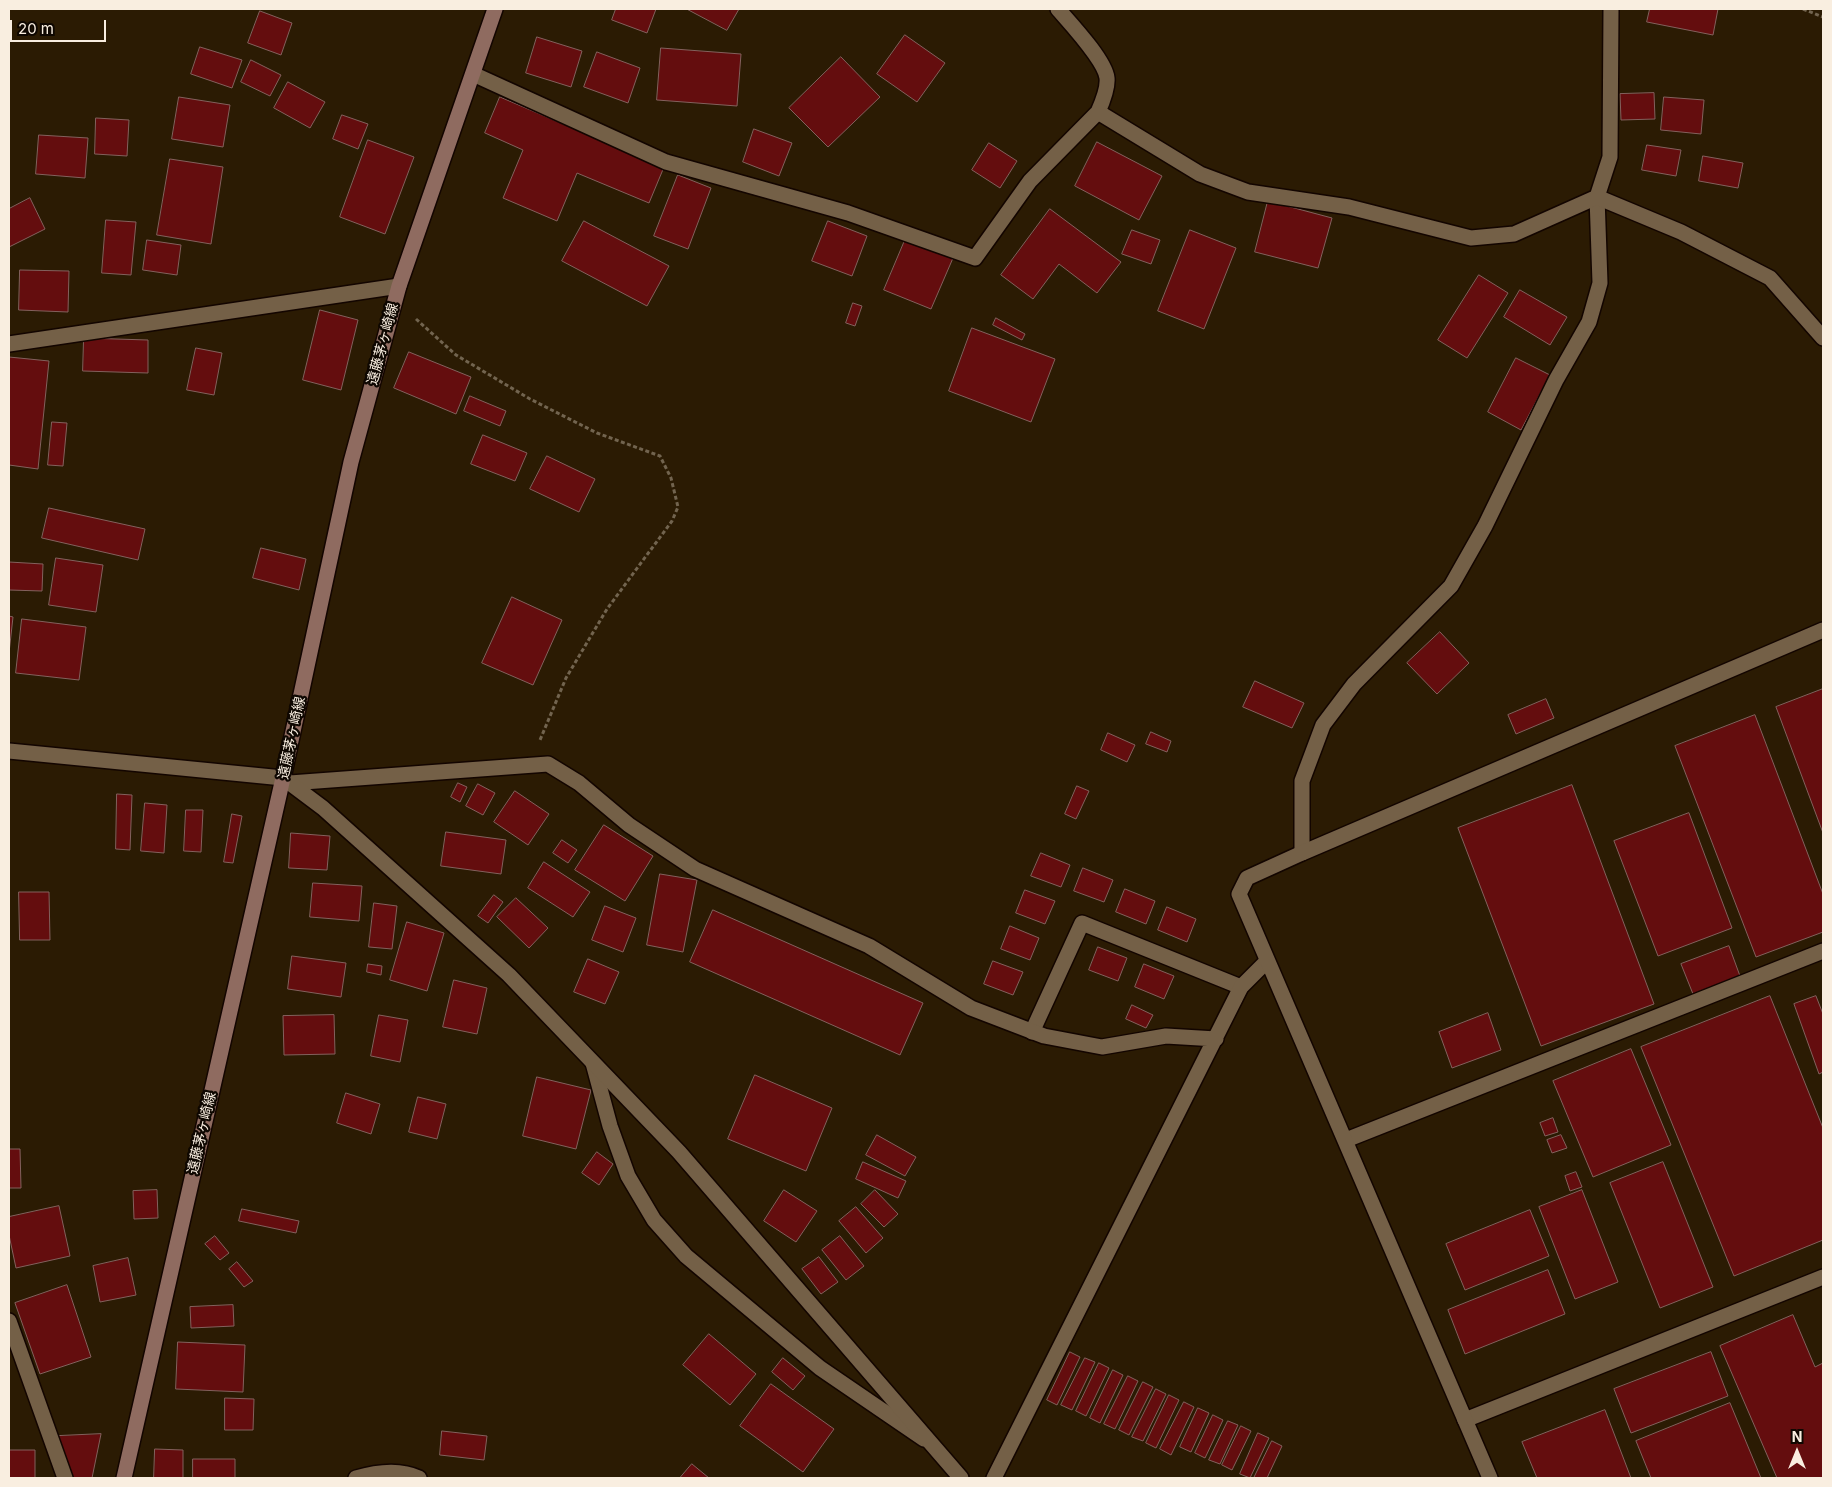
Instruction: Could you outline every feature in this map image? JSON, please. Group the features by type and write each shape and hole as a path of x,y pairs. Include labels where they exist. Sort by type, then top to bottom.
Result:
{"main road":[{"name":"遠藤茅ヶ崎線","path":"124,1478 287,781 351,462 397,293 495,9"}],"street":[{"path":"473,74 666,162 848,213 975,258 1030,181 1098,112 1107,78 1094,52 1058,9"},
{"path":"1302,853 1302,781 1323,725 1354,684 1452,586 1485,526 1556,380 1589,322 1600,283 1597,197 1610,157 1611,9"},
{"path":"1098,112 1200,174 1248,192 1349,207 1471,238 1514,234 1597,197 1681,232 1770,278 1823,338"},
{"path":"9,344 397,293"},
{"path":"1490,1478 1239,894 1247,878 1302,853 1823,630"},
{"path":"9,751 287,781 548,764 579,783 629,825 694,869 869,946 972,1008 1044,1036 1102,1047 1166,1036 1216,1039"},
{"path":"287,781 324,808 509,975 679,1152 961,1478"},
{"path":"1032,1032 1082,923 1241,987"},
{"path":"1346,1140 1823,951"},
{"path":"994,1478 1241,987 1267,961"},
{"path":"594,1063 610,1126 628,1176 654,1220 686,1256 820,1368 932,1444"},
{"path":"1465,1420 1823,1277"},
{"path":"9,1321 65,1478"},
{"path":"356,1478 372,1474 408,1472 419,1478"}],"path":[{"path":"1804,9 1823,17"},
{"path":"397,293 456,355 530,399 597,433 660,456 671,478 678,506 672,521 608,609 566,678 529,764"}],"building":[{"path":"616,9 656,9 647,33 612,20"},
{"path":"687,9 739,9 727,30"},
{"path":"1650,9 1718,9 1713,35 1647,22"},
{"path":"260,11 292,23 281,55 248,43"},
{"path":"905,35 945,63 917,102 877,74"},
{"path":"537,37 582,51 571,87 526,73"},
{"path":"200,47 242,60 232,88 191,74"},
{"path":"661,48 741,54 737,106 657,100"},
{"path":"597,52 640,68 628,103 584,87"},
{"path":"841,57 880,97 828,147 789,108"},
{"path":"251,60 281,75 270,96 241,82"},
{"path":"288,82 325,102 310,128 274,108"},
{"path":"1654,93 1655,119 1621,120 1620,94"},
{"path":"179,97 230,105 223,147 172,139"},
{"path":"500,97 664,167 649,203 577,173 557,221 503,198 523,150 485,133"},
{"path":"1664,97 1704,100 1701,134 1661,130"},
{"path":"342,115 368,124 358,149 333,139"},
{"path":"96,118 129,120 127,156 95,154"},
{"path":"754,129 792,143 779,176 743,162"},
{"path":"39,135 88,138 85,178 36,174"},
{"path":"368,140 414,157 385,234 340,217"},
{"path":"1097,142 1162,176 1139,220 1075,186"},
{"path":"989,143 1017,161 1000,188 972,170"},
{"path":"1647,145 1681,150 1676,176 1642,170"},
{"path":"1703,156 1743,163 1738,188 1699,181"},
{"path":"170,159 223,167 211,244 157,235"},
{"path":"678,175 711,188 688,249 654,236"},
{"path":"30,198 45,229 9,247 9,209"},
{"path":"1268,201 1332,218 1318,268 1255,252"},
{"path":"1050,209 1121,262 1097,293 1059,264 1033,299 1001,275"},
{"path":"106,220 136,222 131,275 102,273"},
{"path":"584,221 669,266 647,306 562,261"},
{"path":"828,221 867,236 852,276 812,261"},
{"path":"1132,230 1160,240 1151,264 1122,254"},
{"path":"1190,230 1236,248 1204,329 1158,311"},
{"path":"906,238 953,258 931,309 884,290"},
{"path":"147,240 181,245 177,275 143,270"},
{"path":"20,270 69,271 68,312 19,310"},
{"path":"1479,275 1508,293 1467,358 1438,340"},
{"path":"1520,290 1567,317 1550,345 1504,317"},
{"path":"853,303 862,306 855,326 846,323"},
{"path":"320,310 358,320 341,390 303,380"},
{"path":"996,318 1025,334 1022,340 993,325"},
{"path":"972,328 1055,359 1031,422 949,391"},
{"path":"84,338 148,340 148,373 83,371"},
{"path":"196,348 222,353 214,395 187,390"},
{"path":"409,352 471,377 456,414 394,388"},
{"path":"9,357 49,361 38,469 9,465"},
{"path":"1516,358 1550,375 1521,430 1488,412"},
{"path":"470,396 506,411 500,426 464,411"},
{"path":"52,422 67,423 63,466 48,465"},
{"path":"483,435 527,453 515,481 471,464"},
{"path":"547,456 595,479 579,512 530,489"},
{"path":"49,508 145,529 138,560 42,538"},
{"path":"261,548 306,559 299,590 253,578"},
{"path":"56,558 103,565 96,612 49,605"},
{"path":"9,562 43,564 42,591 9,590"},
{"path":"512,597 562,620 533,685 482,663"},
{"path":"9,616 13,617 9,653"},
{"path":"22,619 86,627 79,680 16,673"},
{"path":"1440,632 1469,663 1437,694 1407,663"},
{"path":"1255,681 1304,703 1292,728 1243,707"},
{"path":"1823,689 1823,833 1776,707"},
{"path":"1546,699 1554,718 1516,734 1508,715"},
{"path":"1755,715 1823,894 1823,932 1756,957 1675,746"},
{"path":"1151,732 1171,741 1167,752 1146,744"},
{"path":"1108,733 1135,745 1127,762 1101,750"},
{"path":"458,783 467,787 460,802 451,797"},
{"path":"478,784 495,793 483,815 466,806"},
{"path":"1572,785 1654,1004 1541,1046 1458,828"},
{"path":"1077,786 1089,791 1076,819 1065,814"},
{"path":"515,791 549,814 528,845 494,822"},
{"path":"117,794 132,795 130,850 116,849"},
{"path":"145,803 167,805 164,853 141,851"},
{"path":"186,810 203,810 201,852 184,851"},
{"path":"1689,813 1732,928 1658,956 1614,841"},
{"path":"232,814 242,816 233,863 224,862"},
{"path":"604,825 653,856 625,901 575,870"},
{"path":"446,832 506,840 501,874 441,866"},
{"path":"291,833 330,836 327,870 289,868"},
{"path":"562,840 577,850 568,863 553,853"},
{"path":"1041,853 1070,865 1061,887 1031,876"},
{"path":"544,862 590,892 573,917 528,888"},
{"path":"1083,868 1113,880 1104,902 1074,891"},
{"path":"660,874 697,880 683,952 647,945"},
{"path":"313,883 362,886 359,921 310,917"},
{"path":"1125,889 1155,901 1146,924 1116,912"},
{"path":"1025,890 1055,901 1045,924 1016,913"},
{"path":"19,892 49,892 50,940 20,940"},
{"path":"494,895 503,902 488,923 478,916"},
{"path":"516,898 548,928 529,948 497,917"},
{"path":"374,903 397,906 392,949 369,947"},
{"path":"605,906 636,918 623,952 592,940"},
{"path":"1167,907 1196,919 1187,942 1158,930"},
{"path":"713,910 923,1003 900,1055 690,962"},
{"path":"407,922 444,933 427,991 390,980"},
{"path":"1010,926 1039,938 1030,960 1001,949"},
{"path":"1729,946 1740,976 1693,994 1681,964"},
{"path":"1098,947 1127,958 1118,981 1089,970"},
{"path":"292,956 346,963 341,997 288,989"},
{"path":"588,959 619,972 605,1004 574,992"},
{"path":"993,961 1023,972 1013,995 984,984"},
{"path":"368,964 382,966 381,975 367,972"},
{"path":"1144,964 1174,976 1164,999 1135,987"},
{"path":"454,980 487,988 477,1034 443,1027"},
{"path":"1770,996 1823,1128 1823,1240 1734,1276 1641,1047"},
{"path":"1816,996 1823,1014 1823,1072 1819,1074 1794,1004"},
{"path":"1132,1005 1153,1015 1146,1028 1126,1019"},
{"path":"1488,1013 1501,1050 1452,1068 1439,1032"},
{"path":"334,1015 335,1054 284,1055 283,1016"},
{"path":"379,1015 408,1020 400,1062 371,1056"},
{"path":"1631,1049 1671,1145 1593,1177 1553,1081"},
{"path":"755,1075 832,1108 806,1171 728,1139"},
{"path":"537,1077 591,1090 576,1149 523,1136"},
{"path":"346,1093 380,1104 371,1134 337,1123"},
{"path":"418,1097 446,1104 437,1139 409,1132"},
{"path":"1553,1118 1558,1132 1545,1136 1540,1123"},
{"path":"877,1135 916,1157 905,1176 866,1155"},
{"path":"1561,1135 1567,1148 1552,1153 1547,1140"},
{"path":"9,1149 20,1149 21,1188 9,1188"},
{"path":"597,1152 613,1164 599,1185 582,1173"},
{"path":"863,1162 906,1181 898,1198 856,1179"},
{"path":"1663,1162 1713,1287 1660,1308 1610,1183"},
{"path":"1576,1172 1582,1187 1570,1191 1565,1176"},
{"path":"157,1190 158,1218 134,1219 133,1191"},
{"path":"784,1190 817,1211 796,1242 764,1221"},
{"path":"875,1190 898,1214 884,1227 861,1204"},
{"path":"1582,1190 1618,1282 1575,1299 1539,1207"},
{"path":"59,1206 70,1256 16,1268 9,1235 9,1217"},
{"path":"856,1207 883,1238 866,1253 839,1221"},
{"path":"242,1209 299,1221 296,1233 239,1221"},
{"path":"1530,1210 1549,1256 1465,1290 1446,1244"},
{"path":"215,1236 229,1253 220,1260 205,1244"},
{"path":"840,1236 864,1266 846,1280 822,1250"},
{"path":"819,1257 838,1282 821,1294 802,1269"},
{"path":"128,1258 136,1295 100,1302 93,1266"},
{"path":"237,1262 253,1281 244,1287 229,1269"},
{"path":"1548,1270 1565,1314 1465,1354 1448,1310"},
{"path":"67,1285 91,1357 40,1374 15,1303"},
{"path":"233,1305 234,1326 191,1328 190,1307"},
{"path":"1793,1315 1815,1367 1823,1363 1823,1478 1777,1478 1720,1346"},
{"path":"709,1334 756,1374 730,1405 683,1365"},
{"path":"178,1342 245,1345 243,1392 176,1389"},
{"path":"1070,1352 1080,1357 1057,1405 1047,1400"},
{"path":"1711,1352 1728,1396 1631,1433 1614,1389"},
{"path":"783,1358 805,1376 793,1390 772,1372"},
{"path":"1085,1358 1095,1362 1072,1410 1061,1405"},
{"path":"1099,1363 1109,1368 1086,1416 1076,1411"},
{"path":"1113,1370 1123,1375 1100,1423 1090,1418"},
{"path":"1128,1376 1138,1381 1115,1429 1104,1424"},
{"path":"1143,1382 1153,1387 1129,1435 1119,1430"},
{"path":"771,1384 834,1429 803,1472 740,1426"},
{"path":"1156,1389 1166,1394 1143,1441 1132,1437"},
{"path":"1169,1395 1179,1400 1156,1448 1146,1443"},
{"path":"225,1398 254,1399 253,1430 225,1430"},
{"path":"1184,1402 1194,1407 1171,1455 1160,1449"},
{"path":"1730,1403 1761,1478 1651,1478 1636,1441"},
{"path":"1198,1408 1209,1413 1191,1452 1180,1447"},
{"path":"1605,1410 1631,1478 1537,1478 1522,1442"},
{"path":"1213,1415 1223,1420 1205,1458 1195,1453"},
{"path":"1228,1421 1238,1425 1220,1464 1209,1460"},
{"path":"1241,1426 1251,1431 1232,1470 1222,1465"},
{"path":"442,1431 487,1436 484,1460 440,1455"},
{"path":"1258,1433 1269,1438 1250,1478 1240,1474"},
{"path":"101,1434 92,1478 72,1478 58,1436"},
{"path":"1272,1441 1282,1446 1267,1478 1254,1478"},
{"path":"155,1449 183,1450 183,1478 154,1478"},
{"path":"9,1450 35,1450 35,1478 9,1478"},
{"path":"193,1459 235,1459 235,1478 193,1478"},
{"path":"692,1464 709,1478 680,1478"}]}
